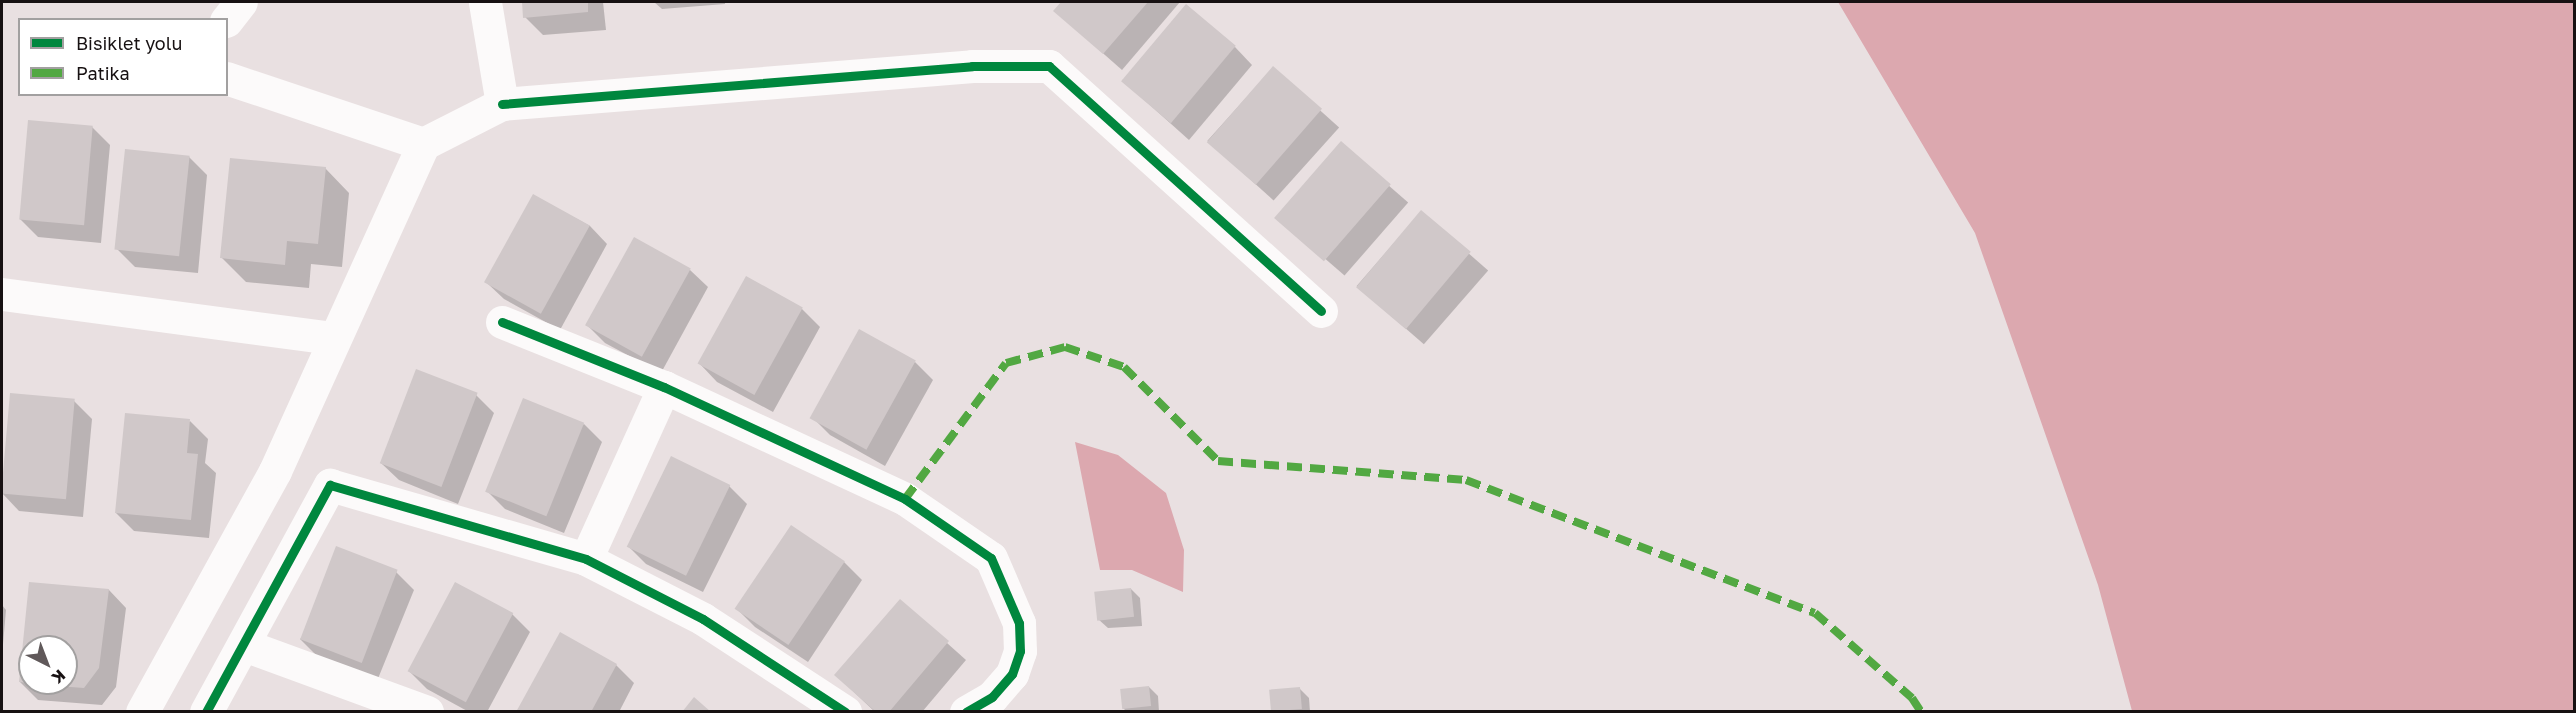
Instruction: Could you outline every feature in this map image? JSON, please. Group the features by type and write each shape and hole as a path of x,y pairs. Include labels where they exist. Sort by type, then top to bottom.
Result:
{"street":[{"path":"228,18 241,2"},
{"path":"485,2 502,104"},
{"path":"142,711 275,471 333,338 423,144 502,104 972,66 1049,66 1321,311"},
{"path":"228,79 423,144"},
{"path":"2,294 333,338"},
{"path":"502,322 664,387 904,499 991,558 1019,623 1020,651 1012,674 992,697 966,711"},
{"path":"586,558 664,387"},
{"path":"206,711 330,485 586,558 703,619 845,711"},
{"path":"244,645 427,711"}],"shaded area":[{"path":"1838,2 2574,2 2574,711 2132,711 2098,585 1975,233"},
{"path":"1075,442 1118,455 1166,493 1184,550 1183,592 1132,570 1100,570"}],"building":[{"path":"522,2 588,2 588,12 523,18"},
{"path":"1061,2 1148,2 1103,54 1053,11"},
{"path":"1186,4 1236,46 1171,123 1121,81"},
{"path":"1273,66 1322,109 1256,185 1207,142"},
{"path":"28,120 93,126 84,225 19,220"},
{"path":"1341,141 1391,184 1324,261 1274,218"},
{"path":"125,149 190,156 179,256 114,249"},
{"path":"230,158 326,167 318,244 287,241 285,265 220,258"},
{"path":"533,194 590,226 541,314 484,282"},
{"path":"1421,210 1471,252 1406,329 1356,287"},
{"path":"634,237 691,269 642,357 585,325"},
{"path":"746,276 803,308 754,395 698,363"},
{"path":"859,329 916,361 866,450 810,418"},
{"path":"416,369 478,393 441,487 380,463"},
{"path":"10,393 75,399 66,499 2,494"},
{"path":"523,398 584,423 546,516 485,492"},
{"path":"125,413 190,419 187,453 198,454 191,520 115,513"},
{"path":"671,456 730,485 686,576 627,547"},
{"path":"791,525 845,561 788,645 735,609"},
{"path":"336,546 398,570 362,663 300,639"},
{"path":"29,582 109,589 99,668 84,688 78,688 78,635 24,635"},
{"path":"455,582 513,613 466,702 408,671"},
{"path":"1131,588 1134,617 1097,621 1094,592"},
{"path":"900,599 949,641 889,712 876,712 834,675"},
{"path":"560,632 617,664 591,712 516,712"},
{"path":"1149,686 1151,706 1122,709 1120,689"},
{"path":"1300,687 1302,709 1271,712 1269,690"},
{"path":"694,697 711,712 682,712"}],"marked path":[{"path":"905,499 1006,363 1065,347 1124,367 1218,461 1466,480 1815,613 1912,698 1921,712"}],"cycle path":[{"path":"502,104 972,66 1049,66 1321,311"},
{"path":"502,322 664,387 905,499 991,558 1019,623 1020,651 1012,674 992,697 966,712"},
{"path":"206,712 330,485 586,559 703,619 845,712"}]}
